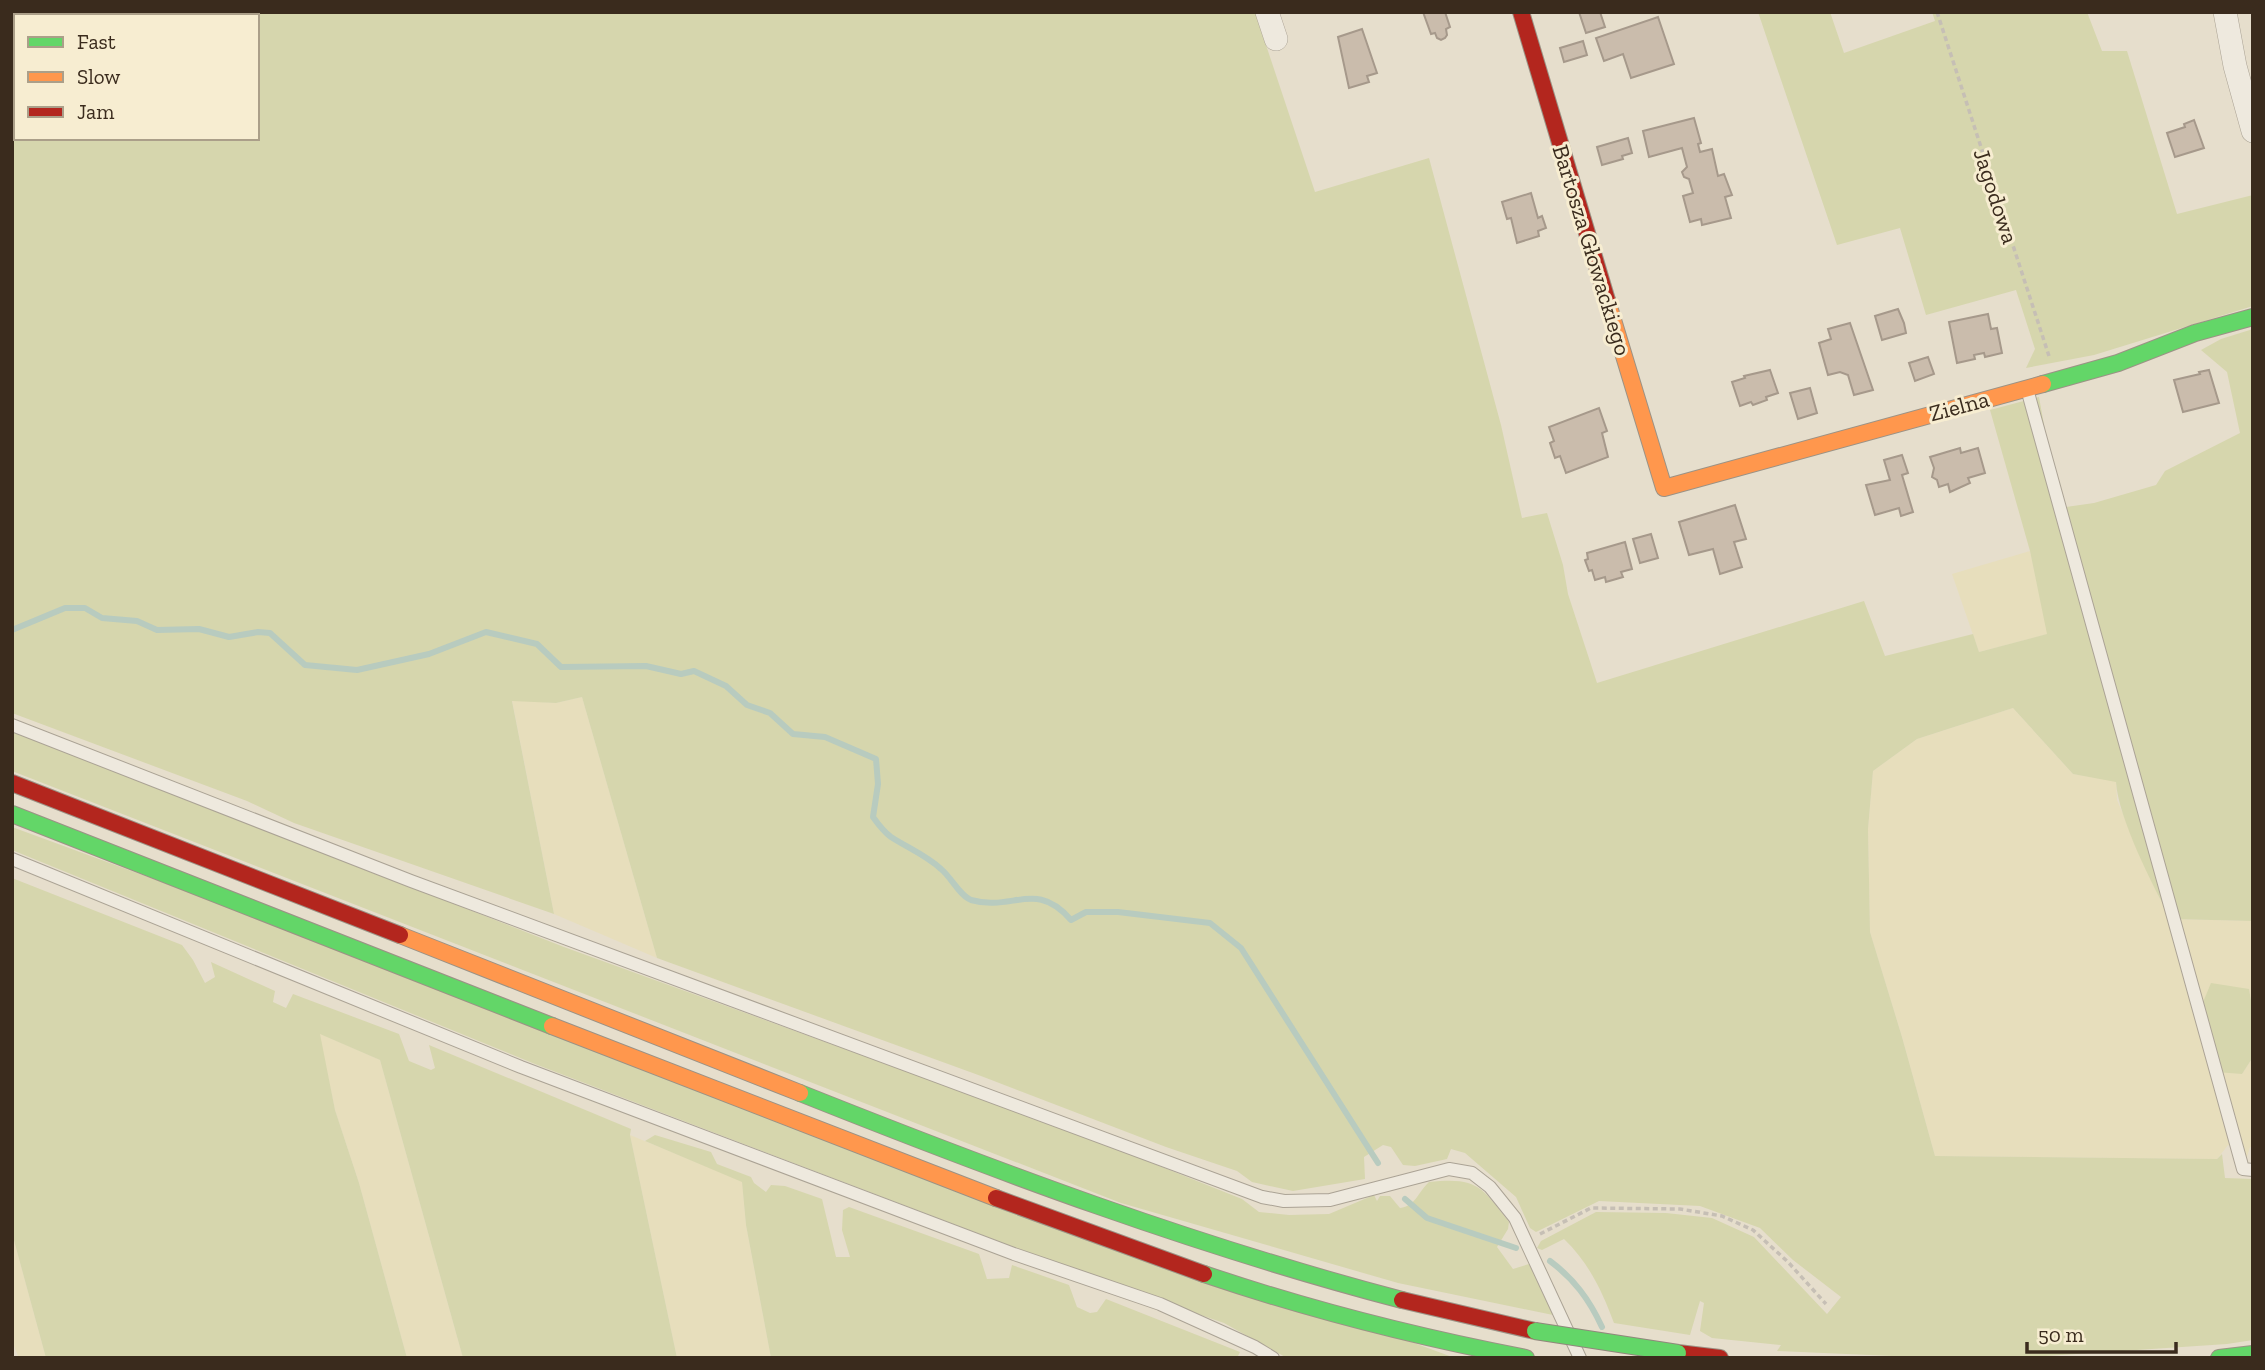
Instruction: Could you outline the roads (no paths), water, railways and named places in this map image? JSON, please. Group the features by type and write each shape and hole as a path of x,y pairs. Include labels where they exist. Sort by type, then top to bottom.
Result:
{"main road":[{"name":"Bartosza Głowackiego","path":"1521,12 1664,488"},
{"name":"Zielna","path":"1664,488 2118,363 2194,333 2253,317"},
{"path":"12,783 852,1114 1105,1210 1223,1250 1430,1308 1535,1331 1720,1358"},
{"path":"12,814 860,1148 1098,1238 1336,1314 1526,1358"},
{"path":"2219,1358 2253,1354"}],"street":[{"path":"1267,12 1276,39"},
{"path":"2225,12 2242,36 2235,66 2253,131"}],"lane":[{"path":"2027,388 2243,1169 2253,1170"},
{"path":"12,725 411,881 1262,1197 1284,1201 1330,1200 1449,1169 1472,1173 1490,1187 1515,1218 1580,1358"},
{"path":"12,859 521,1067 1014,1254 1160,1304 1255,1347 1273,1358"}],"waterway":[{"path":"12,630 65,608 85,608 102,618 137,621 157,630 199,629 229,637 258,632 270,633 305,665 357,670 429,654 486,632 537,644 561,667 646,666 681,674 694,671 726,686 747,705 770,713 793,734 825,737 876,759 878,784 873,817 891,837 945,872 963,895 971,900 986,903 1024,899 1047,901 1071,920 1086,912 1118,912 1210,923 1241,948 1378,1163"},
{"path":"1405,1199 1427,1218 1516,1248"},
{"path":"1550,1261 1580,1290 1602,1327"}]}
